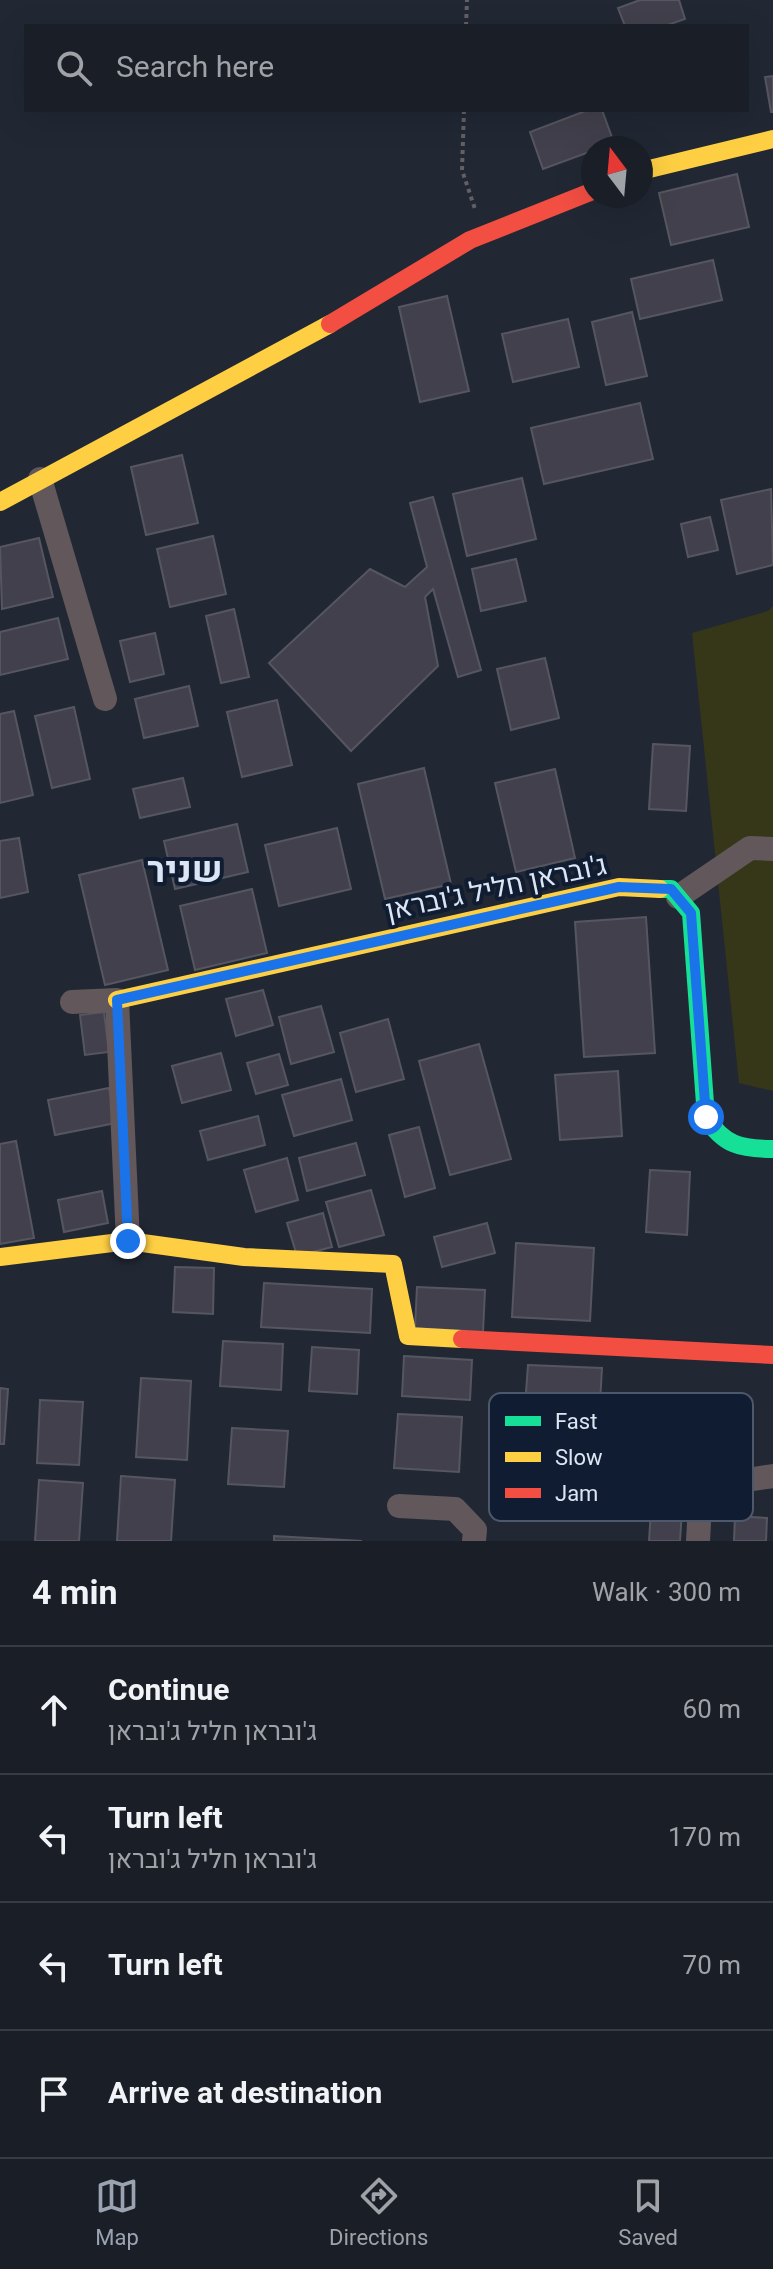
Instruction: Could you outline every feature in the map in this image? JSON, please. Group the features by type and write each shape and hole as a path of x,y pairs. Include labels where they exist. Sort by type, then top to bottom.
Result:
{"street":[{"path":"653,168 773,139"},
{"path":"0,502 383,295 484,234 581,196"},
{"path":"40,479 105,699"},
{"path":"773,849 750,848 678,897 691,913 706,1117 718,1139 739,1149 773,1149"},
{"name":"ג'ובראן חליל ג'ובראן","path":"117,1000 619,887 671,889 678,897"},
{"path":"72,1002 117,1000 128,1241"},
{"path":"0,1257 128,1241 244,1257 393,1264 408,1336 773,1355"},
{"path":"753,1479 773,1476"},
{"path":"399,1506 455,1509 475,1530 474,1541"},
{"path":"698,1541 699,1521"}],"path":[{"path":"466,24 467,0"},
{"path":"464,112 462,170 484,234"}],"green space":[{"path":"773,606 773,1091 739,1083 692,633 768,611"}],"building":[{"path":"640,0 679,0 685,19 671,24 624,24 618,8"},
{"path":"773,76 773,112 771,112 765,77"},
{"path":"583,112 603,112 611,136 581,136 581,155 543,169 530,132"},
{"path":"737,174 749,227 671,245 659,193"},
{"path":"713,260 722,300 640,319 631,279"},
{"path":"447,296 469,391 420,402 399,307"},
{"path":"632,312 647,376 606,385 592,322"},
{"path":"568,319 579,367 513,382 502,334"},
{"path":"640,403 653,459 544,484 531,428"},
{"path":"182,455 198,523 146,535 131,467"},
{"path":"522,478 536,539 467,556 453,494"},
{"path":"771,489 773,565 737,574 721,500"},
{"path":"433,497 481,670 458,677 433,589 425,597 438,666 351,751 269,663 370,569 405,587 427,567 410,503"},
{"path":"710,517 718,550 688,557 681,524"},
{"path":"213,536 226,594 170,607 157,549"},
{"path":"39,538 53,597 2,609 0,547"},
{"path":"516,559 526,601 481,611 472,569"},
{"path":"234,609 249,677 221,683 206,616"},
{"path":"58,618 68,659 0,675 0,632"},
{"path":"155,633 164,674 130,682 120,641"},
{"path":"545,658 559,718 511,730 497,669"},
{"path":"189,686 198,726 144,738 135,699"},
{"path":"277,700 292,765 242,777 227,712"},
{"path":"74,707 90,779 52,788 35,716"},
{"path":"14,711 33,795 0,803 0,714"},
{"path":"653,744 690,746 686,811 649,809"},
{"path":"424,768 451,884 385,899 358,784"},
{"path":"555,769 575,858 516,872 495,783"},
{"path":"183,778 190,807 140,818 133,789"},
{"path":"237,824 248,872 175,889 164,841"},
{"path":"337,828 351,889 279,906 265,845"},
{"path":"19,838 28,892 0,898 0,841"},
{"path":"142,860 168,970 105,985 79,875"},
{"path":"252,889 267,953 195,970 180,906"},
{"path":"646,917 655,1053 584,1057 575,922"},
{"path":"263,990 273,1025 236,1036 226,999"},
{"path":"321,1006 334,1052 291,1064 279,1017"},
{"path":"104,1012 109,1052 85,1055 80,1015"},
{"path":"388,1019 404,1079 356,1092 340,1033"},
{"path":"479,1044 511,1159 450,1175 419,1061"},
{"path":"221,1053 231,1090 182,1103 172,1066"},
{"path":"279,1054 288,1085 256,1094 247,1063"},
{"path":"618,1071 622,1136 560,1140 555,1075"},
{"path":"341,1079 352,1120 294,1136 282,1095"},
{"path":"109,1088 116,1123 55,1135 48,1100"},
{"path":"258,1116 265,1145 208,1160 200,1131"},
{"path":"419,1127 435,1188 405,1197 389,1135"},
{"path":"16,1141 34,1238 0,1244 0,1144"},
{"path":"356,1143 365,1175 307,1191 299,1158"},
{"path":"287,1158 298,1200 256,1212 244,1170"},
{"path":"650,1170 690,1172 687,1235 646,1232"},
{"path":"371,1190 384,1235 339,1247 326,1202"},
{"path":"102,1191 108,1223 64,1232 58,1200"},
{"path":"323,1213 332,1247 297,1256 287,1223"},
{"path":"487,1223 495,1253 442,1267 434,1237"},
{"path":"516,1243 594,1248 590,1321 512,1317"},
{"path":"175,1267 214,1268 213,1314 173,1312"},
{"path":"264,1283 372,1289 370,1333 261,1327"},
{"path":"417,1287 485,1290 483,1332 415,1328"},
{"path":"223,1341 283,1344 281,1390 220,1386"},
{"path":"312,1347 359,1350 357,1394 309,1391"},
{"path":"404,1356 472,1360 470,1400 402,1396"},
{"path":"528,1365 602,1368 601,1393 526,1393"},
{"path":"141,1378 191,1381 187,1460 136,1457"},
{"path":"0,1388 8,1389 4,1444 0,1444"},
{"path":"40,1400 83,1402 79,1465 37,1463"},
{"path":"398,1414 462,1417 459,1472 394,1468"},
{"path":"232,1428 288,1431 284,1487 228,1484"},
{"path":"121,1476 175,1480 171,1541 117,1541"},
{"path":"39,1480 83,1483 79,1541 35,1541"},
{"path":"767,1518 766,1541 734,1541 735,1521"},
{"path":"650,1521 681,1521 680,1541 649,1541"},
{"path":"274,1536 362,1541 274,1541"}],"traffic: fast":[{"path":"660,889 671,889 691,913 706,1117 719,1134 734,1144 773,1149"}],"traffic: slow":[{"path":"653,168 773,139"},
{"path":"0,502 330,324"},
{"path":"117,1000 619,887 660,889"},
{"path":"0,1257 128,1241 244,1257 393,1264 408,1336 462,1339"}],"traffic: jam":[{"path":"330,324 470,240 581,196"},
{"path":"462,1339 773,1355"}],"district":[{"name":"שניר","path":"185,869"}],"route":[{"path":"128,1241 117,1000 619,887 671,889 691,913 706,1117"}]}
